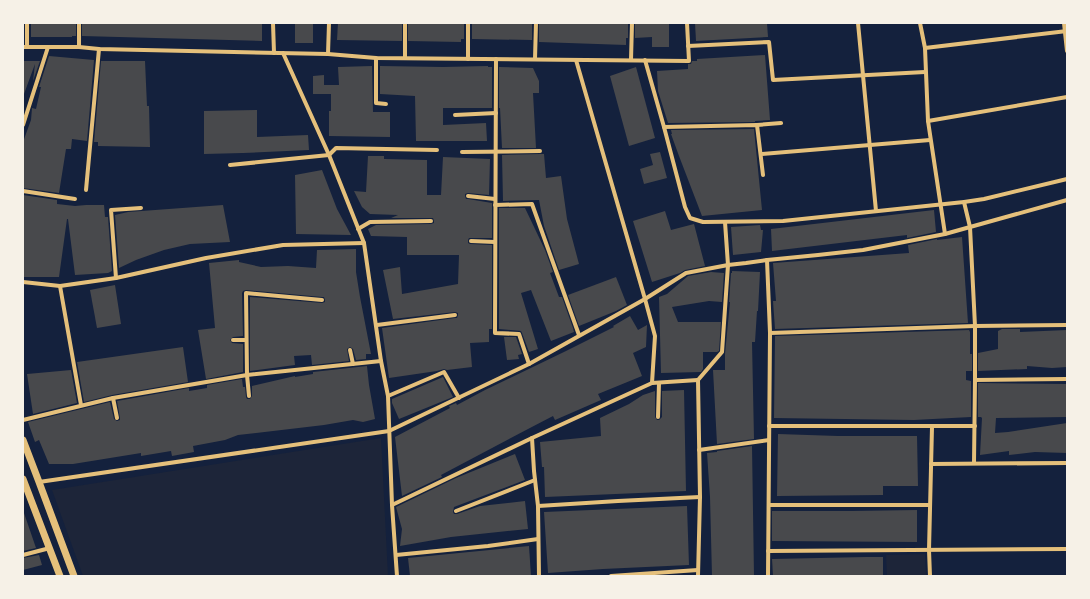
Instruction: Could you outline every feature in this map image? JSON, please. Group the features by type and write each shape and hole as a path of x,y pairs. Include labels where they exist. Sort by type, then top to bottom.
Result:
{"main road":[{"path":"23,440 74,576"},
{"path":"23,479 60,576"}],"street":[{"path":"27,23 25,47 79,47 99,49 328,54 376,58 689,61 687,23"},
{"path":"79,23 79,47"},
{"path":"273,23 274,53"},
{"path":"328,54 329,23"},
{"path":"405,23 405,58"},
{"path":"468,23 468,59"},
{"path":"535,59 536,23"},
{"path":"631,60 632,23"},
{"path":"858,23 876,210"},
{"path":"920,23 925,48 925,72 930,140 941,205 944,234"},
{"path":"1064,23 1067,51"},
{"path":"925,48 1066,32"},
{"path":"688,46 770,42 773,80 925,72"},
{"path":"23,125 48,47"},
{"path":"86,190 99,49"},
{"path":"283,53 329,155 364,243 381,360 388,396 392,505 397,576"},
{"path":"376,58 376,103 386,104"},
{"path":"496,59 495,333 519,334 529,364"},
{"path":"576,60 655,336 652,383"},
{"path":"645,60 685,207 690,218 703,222 783,221 876,210 941,205 984,199 1067,179"},
{"path":"928,121 1067,97"},
{"path":"455,115 496,113"},
{"path":"664,127 781,123"},
{"path":"757,125 763,175"},
{"path":"761,154 930,140"},
{"path":"230,165 329,155 336,148 437,150"},
{"path":"462,152 540,151"},
{"path":"23,191 75,199"},
{"path":"468,196 495,199"},
{"path":"39,482 389,431 529,364 645,299 686,273 728,265 863,250 944,234 1067,200"},
{"path":"964,202 970,227 975,326 976,380 974,463"},
{"path":"495,205 532,204 579,335"},
{"path":"116,278 111,210 141,208"},
{"path":"358,229 370,222 430,221"},
{"path":"698,576 700,497 698,380 722,352 728,265 725,222"},
{"path":"471,241 495,242"},
{"path":"23,282 60,286 116,278 206,258 283,245 364,243"},
{"path":"767,260 770,333 768,576"},
{"path":"60,286 81,405"},
{"path":"249,396 246,340 246,293 322,300"},
{"path":"377,325 455,315"},
{"path":"770,333 975,326 1067,325"},
{"path":"233,340 246,340"},
{"path":"350,350 353,364"},
{"path":"23,420 113,398 248,375 381,360"},
{"path":"388,396 444,372 458,398"},
{"path":"976,380 1067,379"},
{"path":"392,505 652,383 698,380"},
{"path":"658,383 658,417"},
{"path":"113,398 117,418"},
{"path":"769,426 975,426"},
{"path":"930,576 929,550 932,427"},
{"path":"532,438 538,506 539,576"},
{"path":"699,450 769,440"},
{"path":"931,464 1067,463"},
{"path":"456,511 535,480"},
{"path":"538,506 700,497"},
{"path":"769,505 930,505"},
{"path":"396,555 488,546 538,539"},
{"path":"23,555 50,548"},
{"path":"768,551 1067,548"},
{"path":"611,576 698,570"}],"shaded area":[{"path":"381,438 388,576 83,576 52,490"},
{"path":"925,554 926,576 887,576 886,555"}],"building":[{"path":"31,23 76,23 76,36 31,37"},
{"path":"82,23 262,23 262,41 82,36"},
{"path":"295,23 313,23 313,43 295,43"},
{"path":"338,23 402,23 402,41 337,40"},
{"path":"408,23 464,23 464,39 461,39 461,42 408,41"},
{"path":"472,23 532,23 532,40 472,39"},
{"path":"539,23 628,23 628,38 626,38 626,45 539,42"},
{"path":"635,23 669,23 669,47 652,47 652,37 635,38"},
{"path":"695,23 767,23 768,37 696,41"},
{"path":"765,55 770,120 755,122 668,123 658,91 657,71 688,69 688,64 691,64 692,61 697,61 697,59"},
{"path":"49,56 94,60 87,141 72,139 71,149 66,149 59,193 23,188 23,142 31,120 32,108 36,109 41,87 39,87"},
{"path":"23,61 40,61 33,81 35,64 24,94 23,93"},
{"path":"101,61 145,61 147,106 149,106 150,147 98,146 98,142 94,142"},
{"path":"372,66 373,112 390,112 390,137 329,136 331,94 313,94 313,76 324,75 324,85 339,85 338,67"},
{"path":"380,66 492,67 492,108 443,108 443,125 486,123 487,141 416,141 415,96 380,94"},
{"path":"499,67 533,68 539,81 539,93 533,93 536,148 502,148 499,108"},
{"path":"636,67 655,138 629,146 610,76"},
{"path":"257,110 257,137 308,135 309,150 204,154 204,111"},
{"path":"754,129 762,210 702,216 671,134 671,130"},
{"path":"660,152 667,178 644,184 640,169 653,165 650,154"},
{"path":"544,154 546,178 561,176 567,219 579,264 559,270 544,226 539,200 503,201 502,155"},
{"path":"368,156 384,156 384,159 427,160 427,195 441,195 443,157 490,159 489,195 465,194 466,199 492,203 492,238 469,238 468,240 468,243 470,244 492,245 492,329 489,329 489,342 470,343 472,367 447,370 444,369 389,378 382,328 457,318 458,313 455,312 393,319 383,270 400,267 402,294 458,284 459,255 407,255 407,237 371,236 368,229 376,225 431,224 434,223 434,221 433,218 391,218 398,215 370,214 362,207 354,191 366,192"},
{"path":"322,170 337,209 351,235 296,234 295,175"},
{"path":"23,195 57,200 57,204 75,206 104,205 105,217 108,217 112,271 108,273 75,275 67,219 59,277 23,277"},
{"path":"223,205 230,242 190,244 164,250 119,268 115,215 128,212"},
{"path":"499,208 525,208 545,250 553,272 550,273 559,297 562,297 574,332 551,341 531,290 521,293 538,349 529,352 521,331 499,329"},
{"path":"934,210 936,232 907,238 907,235 772,251 771,229"},
{"path":"665,211 671,230 694,224 705,266 685,270 652,282 633,221"},
{"path":"760,225 761,230 763,230 761,252 733,255 731,227"},
{"path":"962,237 968,323 775,329 773,301 776,301 773,263 909,253 908,245 937,239"},
{"path":"356,249 356,272 371,354 366,354 366,359 356,360 353,349 350,347 347,349 349,361 312,365 311,355 294,356 295,365 250,371 250,297 322,303 325,302 325,300 324,297 246,290 242,293 243,336 233,337 230,340 232,343 243,344 243,372 206,379 198,330 215,328 209,263 239,260 239,262 261,267 288,266 316,268 317,250"},
{"path":"732,271 760,272 755,342 752,342 754,439 717,444 713,370 725,370"},
{"path":"711,272 724,273 722,302 709,301 672,307 678,322 721,322 719,351 703,352 703,369 701,372 661,373 659,297 667,294 688,276"},
{"path":"616,277 627,305 579,326 568,295"},
{"path":"115,285 121,324 97,328 90,290"},
{"path":"630,316 638,330 647,325 646,347 633,353 642,376 598,394 601,400 555,420 553,416 441,475 442,477 402,496 395,437 450,408 449,406 456,403 457,405 566,351 614,327 613,326"},
{"path":"1002,329 1020,329 1020,332 1067,330 1067,367 1052,368 1027,366 1027,369 978,371 978,353 998,349 998,331"},
{"path":"969,330 970,354 972,354 972,371 966,371 966,380 971,381 971,417 914,420 774,418 775,336"},
{"path":"504,337 516,337 522,354 518,355 519,359 507,360"},
{"path":"183,347 188,382 112,395 84,402 77,362"},
{"path":"367,366 375,419 363,422 353,420 324,425 238,435 225,440 193,446 194,452 172,456 171,451 141,456 141,453 73,464 49,464 39,440 35,442 28,422 110,402 114,419 117,421 120,420 120,418 117,401 189,388 189,391 207,388 207,385 242,379 246,397 247,399 250,399 252,396 252,386 295,376 313,374 313,372"},
{"path":"71,370 77,403 33,414 27,374"},
{"path":"443,377 453,397 399,419 392,403 392,399"},
{"path":"978,383 1067,384 1067,417 996,418 995,433 1067,423 1067,453 1035,452 1009,455 1009,451 980,455 982,418 978,417"},
{"path":"684,390 686,491 545,497 544,467 542,467 540,442 601,436 600,418 629,404 643,395 655,391 655,417 659,420 662,417 662,391"},
{"path":"778,434 917,436 918,486 883,486 883,495 777,496"},
{"path":"752,446 754,576 712,576 710,497 707,453"},
{"path":"515,454 525,480 454,507 453,512 454,514 457,514 480,506 525,501 528,529 451,537 400,546 402,529 396,507 456,478"},
{"path":"687,506 689,565 548,573 544,512"},
{"path":"917,510 917,542 772,541 772,511"},
{"path":"23,513 36,548 23,551"},
{"path":"529,546 531,576 410,576 408,558"},
{"path":"39,555 42,565 23,570 23,558"},
{"path":"883,557 883,576 773,576 772,559"}]}
